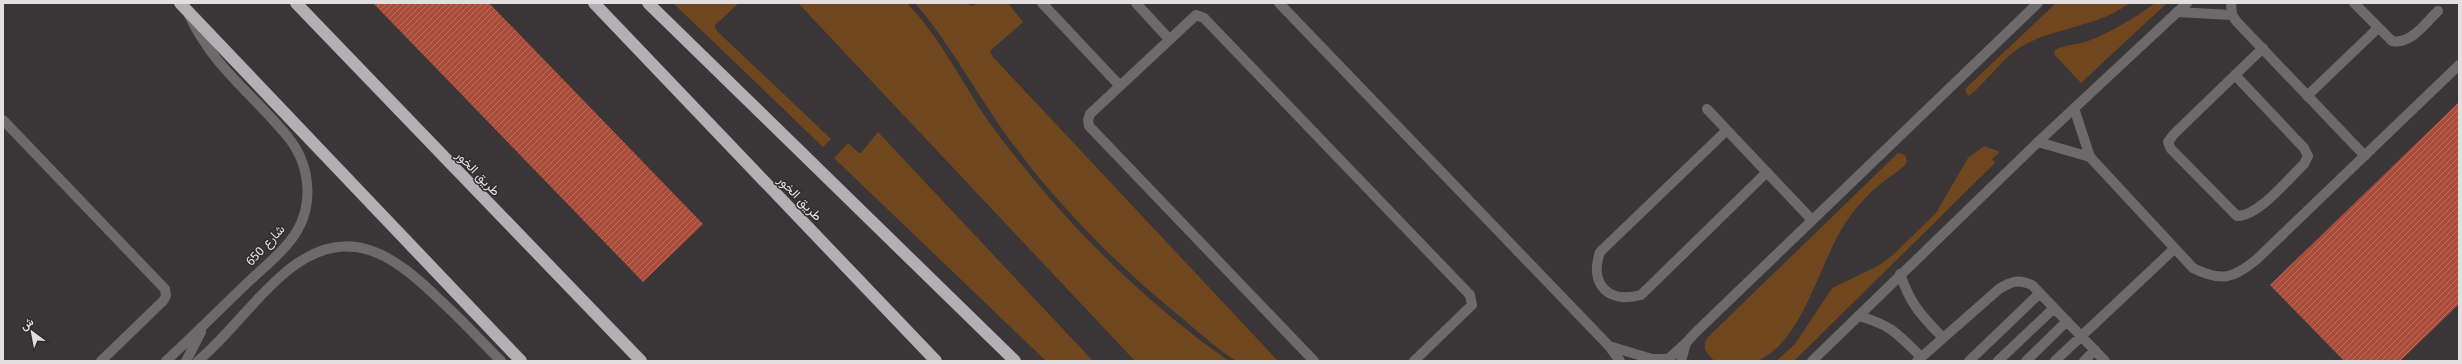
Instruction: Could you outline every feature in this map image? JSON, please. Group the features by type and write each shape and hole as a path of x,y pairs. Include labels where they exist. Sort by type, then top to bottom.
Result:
{"highway":[{"name":"طريق الخور","path":"296,3 641,361"},
{"name":"طريق الخور","path":"594,3 936,361"},
{"path":"648,3 1015,361"},
{"path":"183,6 521,361"}],"street":[{"path":"1042,3 1120,86"},
{"path":"1136,3 1169,39"},
{"path":"1279,3 1609,346 1620,361"},
{"path":"1609,346 1652,359 1667,360 2038,3"},
{"path":"1812,361 1900,274 2038,142 2187,3"},
{"path":"2231,3 2232,15 2365,156"},
{"path":"2354,3 2392,41 2398,42 2407,40 2438,11"},
{"name":"شارع 650","path":"166,361 290,241 304,214 308,188 305,171 297,151 288,137 222,66 195,28 183,6"},
{"path":"2177,12 2232,15"},
{"path":"1314,361 1092,131 1088,120 1090,114 1193,16 1200,15 1204,18 1470,295 1472,305 1414,361"},
{"path":"2307,96 2378,28"},
{"path":"2234,75 2304,148 2308,156 2304,164 2256,210 2245,216 2237,216 2171,149 2168,142 2234,75 2263,48"},
{"path":"2074,108 2090,157 2193,268 2210,276 2227,277 2244,270 2459,65"},
{"path":"1708,109 1812,220"},
{"path":"3,120 165,289 166,296 164,301 101,361"},
{"path":"1727,130 1600,252 1595,265 1596,278 1602,288 1617,297 1631,298 1641,295 1767,172"},
{"path":"2038,142 2090,157"},
{"path":"198,361 216,345 262,295 298,263 320,250 351,246 380,253 407,268 501,361"},
{"path":"2055,361 2174,249"},
{"path":"1900,274 1909,298 1920,314 1942,337"},
{"path":"1858,316 1881,322 1896,333 1919,359 1942,337 2011,281 2022,281 2032,285 2106,361"},
{"path":"1969,361 2040,293"},
{"path":"1998,361 2054,308"},
{"path":"2026,361 2067,322"},
{"path":"186,361 204,325"},
{"path":"1681,361 1686,343"},
{"path":"207,361 216,345"},
{"path":"2084,361 2095,350"}],"shaded area":[{"path":"673,3 739,3 715,25 716,30 831,139 823,147"},
{"path":"798,3 907,3 931,31 991,125 1071,222 1101,253 1162,310 1229,361 1135,361"},
{"path":"915,3 964,3 972,6 980,3 1008,3 1023,22 990,51 993,57 1278,361 1248,362 1233,359 1210,342 1160,300 1115,259 1073,216 1033,171 1002,129 942,38"},
{"path":"2056,3 2131,3 2107,16 2048,35 2026,44 2004,60 1972,94 1968,96 1965,89"},
{"path":"2155,3 2167,3 2081,83 2054,54 2055,50 2059,48 2088,41 2114,29"},
{"path":"878,132 1093,361 1046,361 834,158 848,143 859,153 861,153"},
{"path":"1984,146 2000,152 1992,159 1995,163 1794,361 1776,361 1795,344 1832,288 1878,266 1894,254 1936,213 1968,158"},
{"path":"1898,153 1905,155 1907,162 1902,168 1868,195 1846,222 1799,319 1787,337 1773,351 1757,361 1714,361 1705,350 1705,342 1708,337"}],"building":[{"path":"373,3 489,3 703,224 643,282"},
{"path":"2459,102 2459,304 2400,361 2344,361 2270,285"}]}
